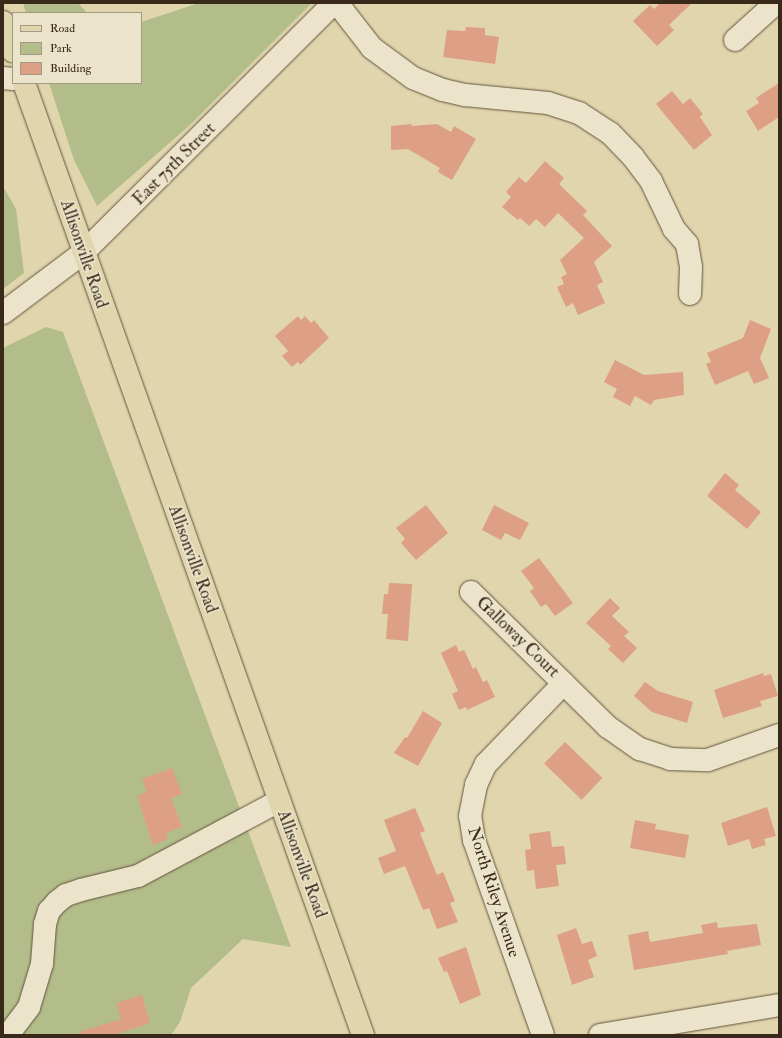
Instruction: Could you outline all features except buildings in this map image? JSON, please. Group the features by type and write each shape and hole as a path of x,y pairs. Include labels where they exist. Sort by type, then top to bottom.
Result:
{"main road":[{"path":"3,22 12,48"},
{"name":"Allisonville Road","path":"24,84 83,253 363,1035"}],"street":[{"name":"East 75th Street","path":"3,313 83,253 334,3"},
{"path":"337,3 372,48 407,75 443,90 465,95 548,103 579,113 615,138 651,181 674,229 687,244 691,268 690,294"},
{"path":"735,40 776,3"},
{"name":"Galloway Court","path":"471,592 620,737 640,750 662,757 685,761 708,760 779,735"},
{"name":"North Riley Avenue","path":"543,1035 474,840 470,816 476,785 486,764 564,683"},
{"path":"8,1035 29,1007 42,964 45,924 49,911 57,902 66,895 81,890 138,876 279,801"},
{"path":"600,1035 779,1006"}],"green space":[{"path":"23,3 78,3 86,12 26,12"},
{"path":"199,3 312,3 190,125 97,206 74,160 49,84 142,84 142,22"},
{"path":"3,186 16,209 24,273 3,289"},
{"path":"46,327 63,332 291,947 243,939 191,988 180,1022 171,1035 3,1035 3,348"}]}
